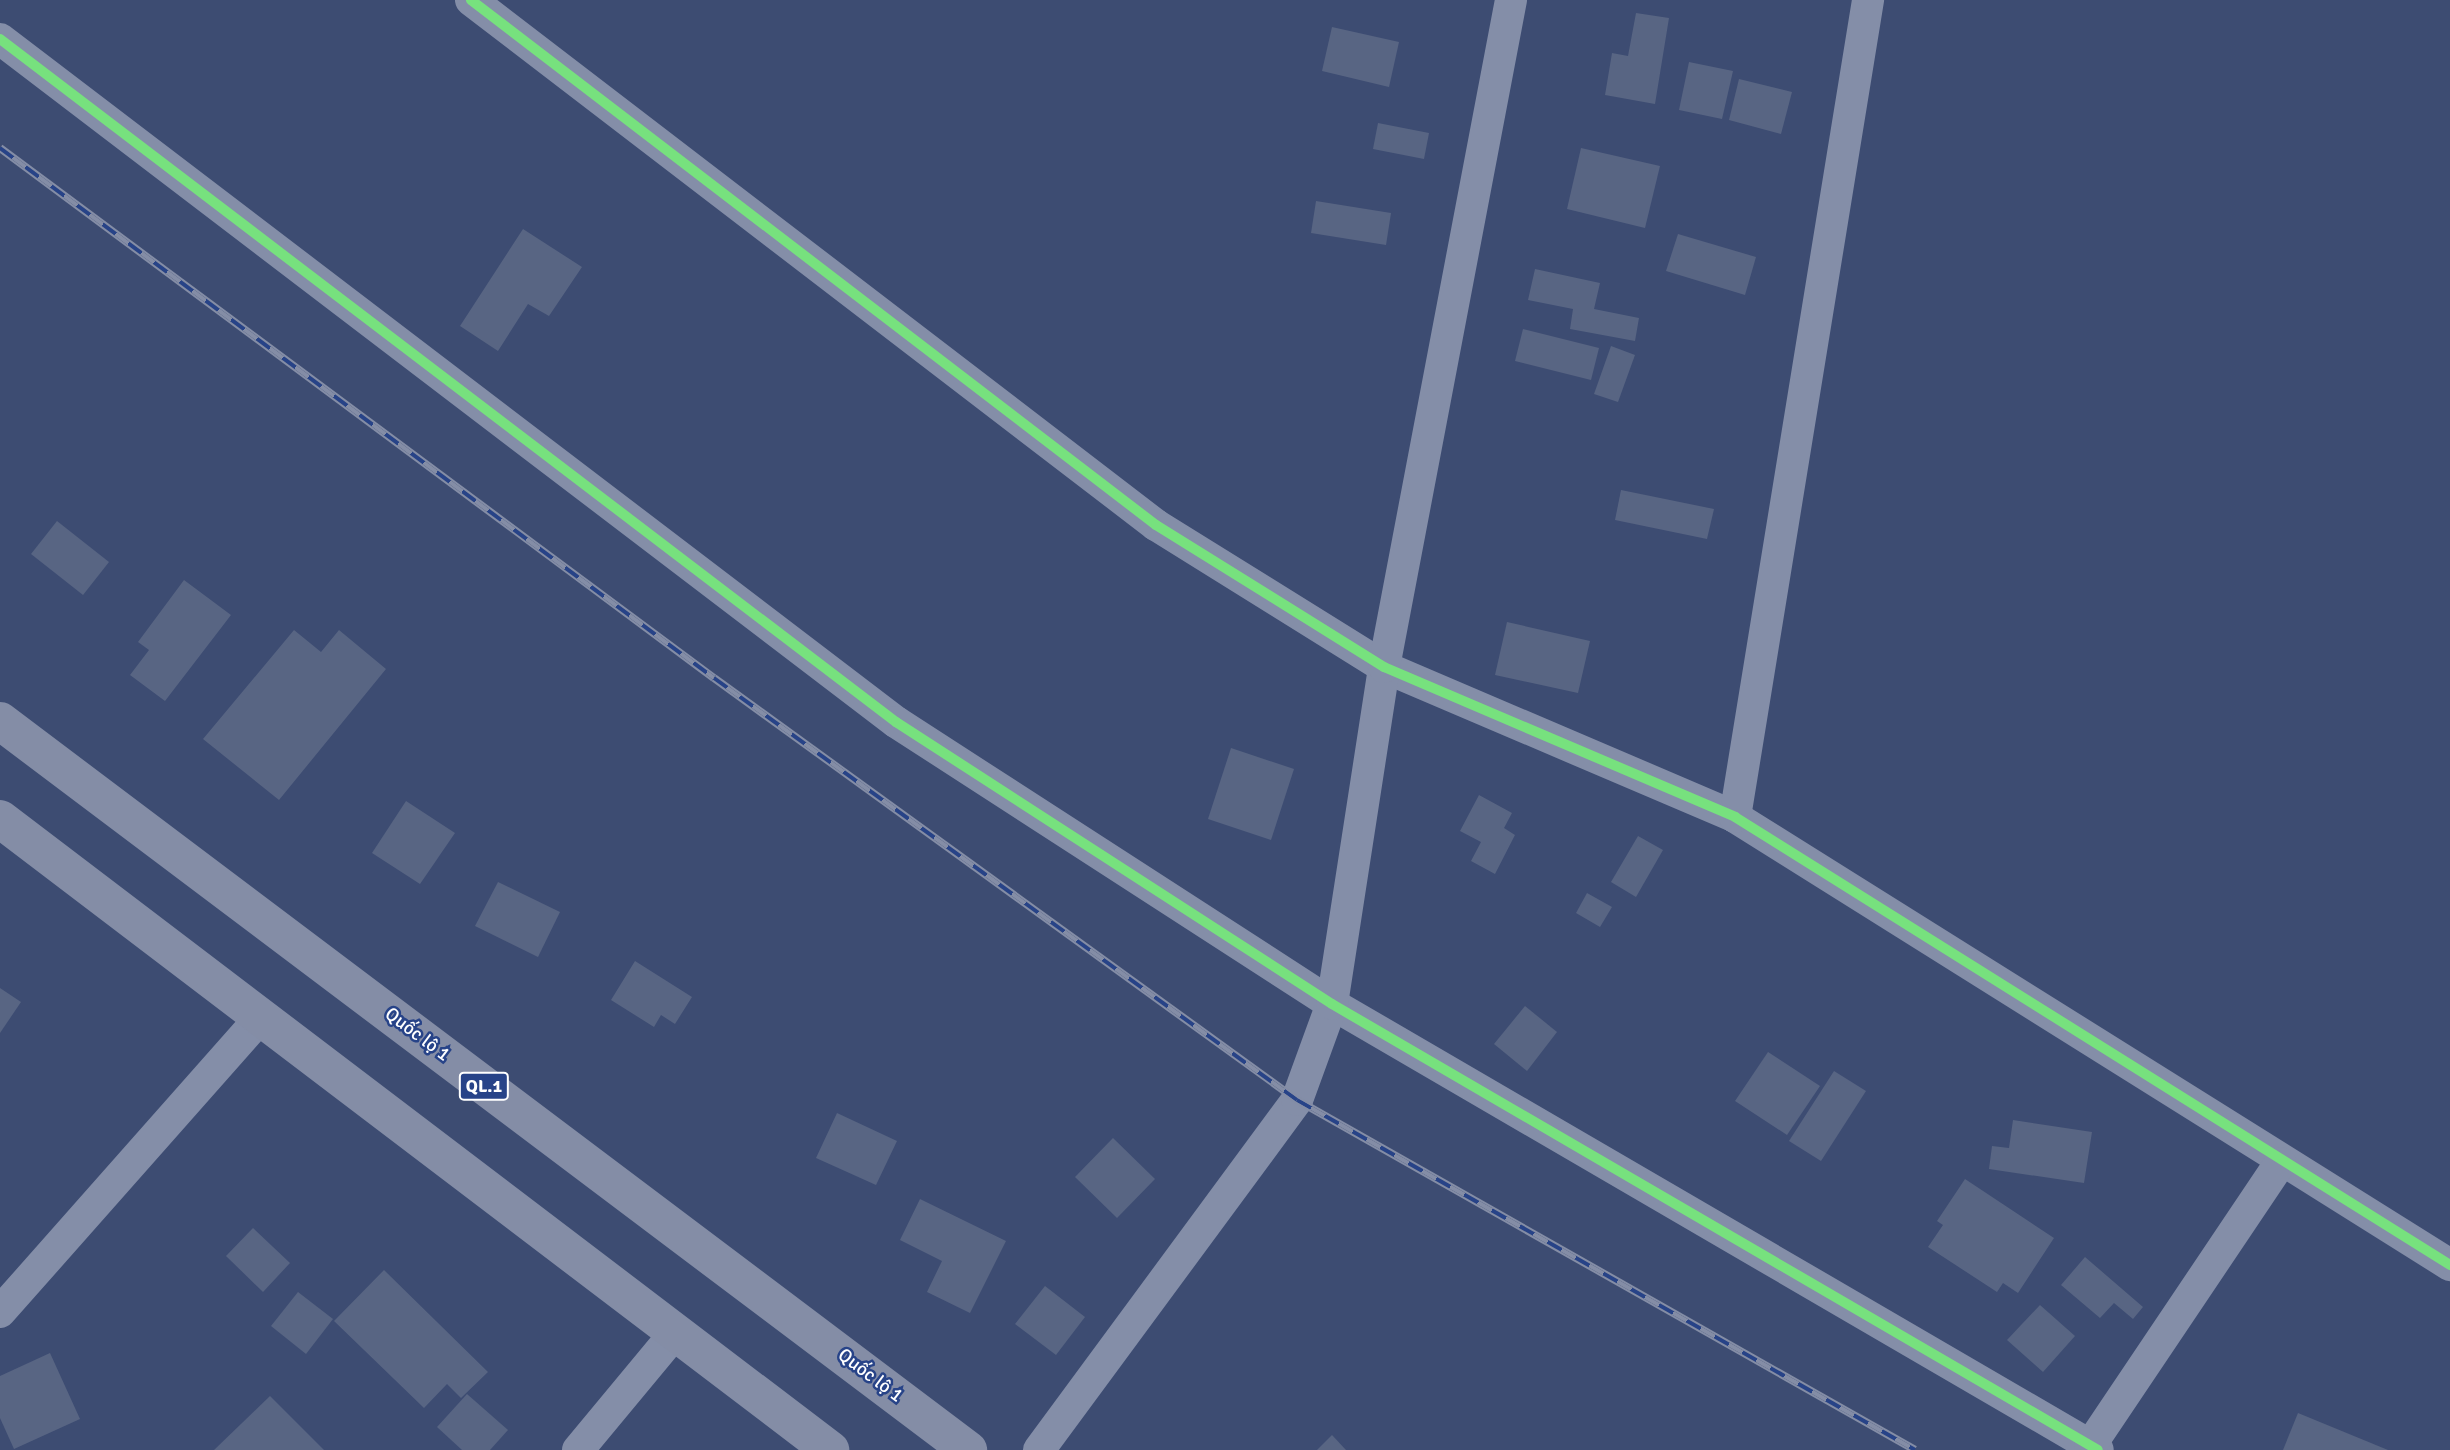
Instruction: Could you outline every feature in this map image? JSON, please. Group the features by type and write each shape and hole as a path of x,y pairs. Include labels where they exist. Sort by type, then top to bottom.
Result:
{"highway":[{"name":"Quốc lộ 1","path":"0,721 968,1450"},
{"path":"0,819 830,1450"}],"street":[{"path":"471,0 1156,525 1384,667 1735,817 2280,1163 2450,1265"},
{"path":"1039,1450 1297,1100 1332,1004 1384,667 1511,0"},
{"path":"1735,817 1868,0"},
{"path":"0,39 895,722 1332,1004 2094,1448 2280,1163"},
{"path":"0,1312 262,1016"},
{"path":"578,1450 675,1333"}],"building":[{"path":"1636,13 1669,18 1655,104 1605,95 1612,53 1628,56"},
{"path":"1332,27 1399,42 1389,87 1322,71"},
{"path":"1689,62 1733,71 1722,119 1679,110"},
{"path":"1739,79 1792,92 1781,134 1729,120"},
{"path":"1378,123 1429,133 1424,159 1373,149"},
{"path":"1581,148 1660,166 1645,228 1567,209"},
{"path":"1316,201 1391,213 1386,245 1311,233"},
{"path":"523,229 582,267 549,316 528,304 498,351 460,326"},
{"path":"1678,234 1756,257 1745,295 1666,271"},
{"path":"1535,269 1600,283 1594,309 1639,318 1635,341 1570,329 1573,309 1528,300"},
{"path":"1523,329 1599,348 1591,380 1515,361"},
{"path":"1611,346 1635,355 1618,402 1594,394"},
{"path":"1621,490 1714,509 1707,539 1615,520"},
{"path":"57,521 109,562 83,595 31,554"},
{"path":"184,580 231,615 165,701 130,675 149,650 138,642"},
{"path":"1507,622 1590,641 1578,693 1495,675"},
{"path":"294,630 321,652 339,630 386,669 279,800 203,739"},
{"path":"1231,748 1294,769 1271,840 1208,819"},
{"path":"1479,795 1512,813 1504,828 1515,835 1495,874 1471,861 1481,842 1460,831"},
{"path":"406,801 455,833 420,884 372,853"},
{"path":"1638,836 1663,850 1636,897 1611,882"},
{"path":"498,882 560,912 538,957 475,926"},
{"path":"1587,893 1612,907 1600,927 1576,913"},
{"path":"635,961 692,997 675,1024 661,1015 654,1027 611,1000"},
{"path":"0,988 21,1002 0,1033"},
{"path":"1525,1006 1557,1032 1527,1071 1494,1044"},
{"path":"1768,1052 1820,1086 1787,1135 1735,1101"},
{"path":"1834,1071 1866,1091 1821,1161 1789,1141"},
{"path":"837,1113 897,1141 876,1185 816,1158"},
{"path":"2013,1120 2092,1132 2084,1183 1989,1169 1992,1146 2009,1148"},
{"path":"1113,1138 1155,1179 1117,1218 1075,1177"},
{"path":"1965,1179 2054,1238 2018,1293 2003,1283 1997,1292 1928,1247 1943,1225 1937,1221"},
{"path":"920,1199 1006,1241 970,1313 927,1292 942,1261 900,1240"},
{"path":"253,1228 290,1263 263,1292 226,1256"},
{"path":"2085,1257 2143,1307 2133,1319 2114,1303 2100,1318 2061,1285"},
{"path":"384,1270 488,1372 461,1398 447,1384 424,1408 334,1321"},
{"path":"1045,1286 1085,1317 1056,1355 1015,1324"},
{"path":"298,1292 333,1319 306,1354 271,1326"},
{"path":"2040,1305 2075,1336 2043,1372 2007,1340"},
{"path":"50,1353 80,1419 14,1449 0,1418 0,1376"},
{"path":"467,1394 508,1430 490,1450 462,1450 437,1427"},
{"path":"270,1396 324,1450 214,1450"},
{"path":"2298,1413 2388,1450 2283,1450"},
{"path":"1332,1435 1346,1450 1317,1450"}],"railway":[{"path":"0,148 714,678 1297,1100 1915,1450"}],"cycle path":[{"path":"471,0 1156,525 1384,667 1735,817 2450,1265"},
{"path":"0,39 896,722 1332,1004 2098,1450"}]}
